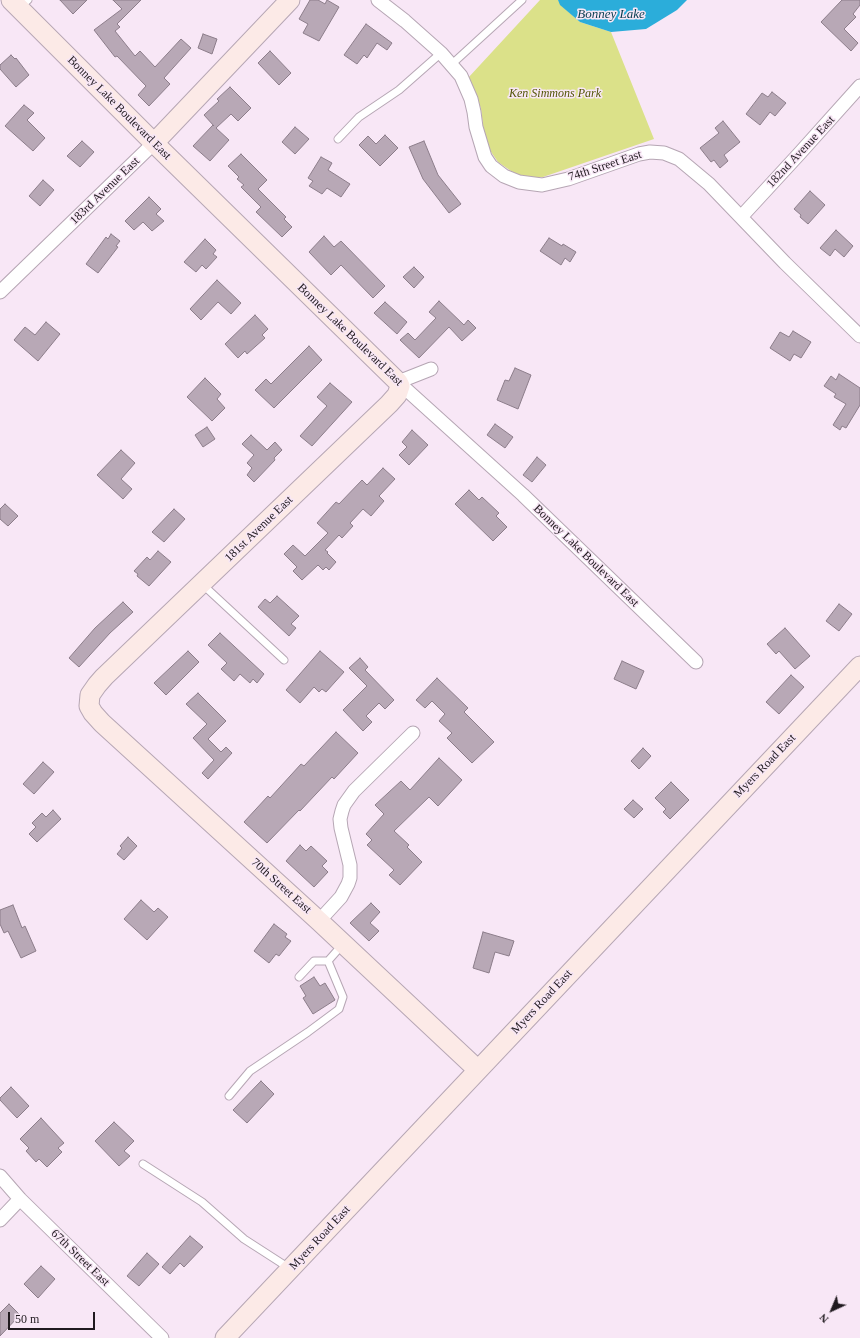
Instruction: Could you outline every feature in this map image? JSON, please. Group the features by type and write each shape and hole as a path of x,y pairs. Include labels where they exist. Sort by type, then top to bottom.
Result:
{"street":[{"name":"183rd Avenue East","path":"0,292 154,143 290,0"},
{"name":"74th Street East","path":"383,2 441,53 461,76 471,99 476,127 485,157 491,166 504,176 519,182 542,185 568,179 639,154 664,152 688,165 709,184 785,263 860,336"},
{"name":"Bonney Lake Boulevard East","path":"19,3 154,143 398,382 523,495 696,662"},
{"name":"182nd Avenue East","path":"740,217 860,86"},
{"path":"398,382 430,369"},
{"name":"181st Avenue East","path":"89,700 93,690 104,677 389,404 399,391 400,386 398,382"},
{"name":"Myers Road East","path":"225,1338 291,1270 860,666"},
{"name":"70th Street East","path":"89,700 93,713 102,722 344,944 478,1070"},
{"path":"319,921 341,896 350,878 350,865 340,819 344,805 354,791 413,733"},
{"name":"67th Street East","path":"0,1176 20,1199 162,1338"},
{"path":"0,1220 20,1199"}],"lane":[{"path":"452,64 522,0"},
{"path":"338,139 359,117 399,90 441,53"},
{"path":"202,584 284,660"},
{"path":"299,977 314,961 328,961 344,944"},
{"path":"229,1096 250,1071 339,1009 344,997 328,961"},
{"path":"143,1164 202,1202 244,1239 291,1270"}],"green space":[{"name":"Ken Simmons Park","path":"540,0 558,0 561,5 580,22 611,32 654,139 543,177 526,177 518,175 498,162 489,149 484,133 481,109 468,78"}],"water":[{"name":"Bonney Lake","path":"558,0 687,0 677,10 646,29 611,32 580,22 560,5"}],"building":[{"path":"60,0 87,0 73,14"},
{"path":"113,0 141,0 117,24 120,27 115,31 135,56 140,51 155,67 181,39 191,48 164,78 170,84 149,106 138,95 146,86 117,56 115,57 94,30 122,9"},
{"path":"310,0 318,0 325,4 327,0 339,7 319,41 303,33 308,24 299,19"},
{"path":"842,0 860,0 860,5 853,14 856,17 844,29 858,43 851,51 821,22"},
{"path":"366,24 392,43 387,50 377,43 367,58 364,55 357,64 344,55"},
{"path":"203,34 217,39 212,54 198,48"},
{"path":"270,51 291,73 279,85 258,63"},
{"path":"11,55 15,59 16,58 29,75 16,87 0,69 0,65"},
{"path":"230,87 251,108 238,121 231,114 216,128 229,140 210,161 193,146 213,125 214,126 204,115 219,101 217,99"},
{"path":"772,92 786,103 775,116 770,112 760,125 746,114 762,93 768,97"},
{"path":"24,105 34,113 27,120 45,138 33,151 5,126"},
{"path":"723,121 740,142 724,155 728,161 720,168 714,160 711,162 700,148 719,133 715,128"},
{"path":"295,127 309,139 295,154 282,142"},
{"path":"385,135 398,148 380,166 359,145 368,136 376,144"},
{"path":"82,141 94,152 80,167 67,156"},
{"path":"424,141 438,175 461,204 449,213 423,179 409,147"},
{"path":"241,154 267,180 258,189 286,217 284,219 292,227 282,237 256,212 261,207 241,187 244,185 237,179 239,177 228,166"},
{"path":"321,157 332,163 328,170 350,184 341,197 327,188 322,194 309,186 313,181 308,178"},
{"path":"43,180 54,190 40,206 29,196"},
{"path":"810,191 825,205 808,224 794,209"},
{"path":"149,197 161,209 156,214 164,221 152,231 143,222 134,230 125,221"},
{"path":"836,230 853,246 844,257 835,249 830,256 820,248"},
{"path":"111,234 120,241 116,246 118,247 98,273 86,264 106,237 108,239"},
{"path":"324,236 334,247 341,241 385,286 373,298 341,265 331,275 309,252"},
{"path":"549,238 576,252 570,262 565,258 561,265 540,251"},
{"path":"205,239 216,250 213,254 217,257 206,269 202,265 196,272 184,262"},
{"path":"414,267 424,277 414,288 403,277"},
{"path":"217,280 241,303 231,314 218,302 201,320 190,309"},
{"path":"439,301 464,325 468,320 476,328 462,341 449,327 419,358 400,340 408,333 415,340 436,318 429,312"},
{"path":"385,302 407,322 397,334 374,313"},
{"path":"255,315 268,329 262,335 265,338 247,354 245,351 238,358 225,344"},
{"path":"46,322 60,334 38,361 14,340 25,327 35,335"},
{"path":"793,331 811,342 801,358 794,354 790,361 770,348 780,332 789,337"},
{"path":"309,346 322,360 274,408 255,390 266,379 271,384"},
{"path":"515,368 531,375 518,409 497,400 505,380 509,381"},
{"path":"839,374 860,388 860,405 846,428 842,426 840,430 833,425 846,404 834,397 836,394 824,386 831,376 836,380"},
{"path":"205,378 221,394 217,399 225,408 212,421 187,397"},
{"path":"330,383 352,402 312,446 300,436 327,406 317,397"},
{"path":"495,424 513,437 505,448 487,435"},
{"path":"207,427 215,439 203,447 195,435"},
{"path":"412,430 428,445 409,465 399,455 407,447 402,442"},
{"path":"251,435 267,450 275,442 282,450 274,458 275,460 254,482 247,475 252,468 247,463 254,455 242,444"},
{"path":"121,450 135,463 121,479 132,489 123,499 97,475"},
{"path":"537,457 546,465 532,482 523,475"},
{"path":"383,468 395,479 379,496 384,501 371,516 363,509 350,523 353,526 342,538 339,535 325,550 336,562 329,570 326,567 323,570 318,565 302,580 293,571 297,567 284,554 293,545 305,556 328,533 317,523 336,502 339,504 362,480 367,485"},
{"path":"469,490 479,500 482,497 499,513 496,516 507,527 493,541 455,504"},
{"path":"5,504 18,516 8,526 0,519 0,509"},
{"path":"174,509 185,519 164,542 152,532"},
{"path":"158,551 171,562 149,586 137,576 138,574 134,571 147,557 150,560"},
{"path":"277,596 299,616 291,624 296,628 289,636 258,607 265,599 270,603"},
{"path":"123,602 133,612 110,633 79,667 69,658 95,628"},
{"path":"839,604 852,614 839,631 826,621"},
{"path":"785,628 810,656 795,669 779,651 776,654 767,644"},
{"path":"220,633 264,674 257,683 253,679 250,683 240,674 234,681 221,669 227,663 208,645"},
{"path":"188,651 199,662 166,695 154,683"},
{"path":"320,651 344,672 326,692 322,689 319,692 314,687 300,703 286,690"},
{"path":"360,658 368,667 365,670 394,700 385,709 379,703 366,716 372,722 363,731 343,710 367,686 349,668"},
{"path":"622,661 644,671 636,689 614,679"},
{"path":"791,675 804,687 779,714 766,702"},
{"path":"437,678 468,708 464,712 494,742 472,763 447,738 452,733 439,721 445,714 432,701 425,708 416,700"},
{"path":"198,693 226,721 208,739 221,752 226,747 232,753 208,779 202,773 214,760 193,738 207,724 186,704"},
{"path":"336,732 358,753 334,779 332,777 267,843 244,822 268,796 270,798 301,764 304,766"},
{"path":"643,748 651,756 639,769 631,761"},
{"path":"439,758 462,780 438,806 429,797 394,831 409,845 407,847 422,862 400,885 389,875 394,870 367,845 372,840 366,834 384,814 375,805 401,781 410,790"},
{"path":"43,762 54,772 34,794 23,784"},
{"path":"671,782 689,800 670,819 663,812 666,809 655,798"},
{"path":"633,800 643,809 634,818 624,809"},
{"path":"53,810 61,819 37,842 29,834 36,827 32,823 42,813 46,817"},
{"path":"128,837 137,846 124,860 117,854 122,848 120,846"},
{"path":"300,845 306,851 311,846 327,861 322,866 328,872 314,887 286,861"},
{"path":"141,900 154,912 158,908 168,917 147,940 124,919"},
{"path":"371,903 380,912 370,923 379,931 369,941 350,923"},
{"path":"13,905 22,928 25,926 36,951 21,958 8,931 4,933 0,924 0,910"},
{"path":"274,924 287,934 285,937 291,941 279,956 276,954 269,963 254,951"},
{"path":"483,932 514,941 509,956 495,952 489,973 473,968"},
{"path":"314,977 320,986 325,983 335,1000 313,1014 303,998 306,996 300,986"},
{"path":"261,1081 274,1094 247,1123 233,1110"},
{"path":"11,1087 29,1106 17,1118 0,1100 0,1098"},
{"path":"41,1118 64,1143 58,1148 62,1152 47,1167 39,1159 36,1162 26,1151 29,1148 20,1139"},
{"path":"114,1122 134,1141 124,1151 130,1156 119,1166 95,1141"},
{"path":"190,1236 203,1247 184,1267 180,1263 170,1274 162,1267"},
{"path":"147,1253 159,1264 139,1286 127,1276"},
{"path":"41,1266 55,1279 38,1298 24,1284"},
{"path":"9,1304 20,1315 0,1336 0,1313"}]}
